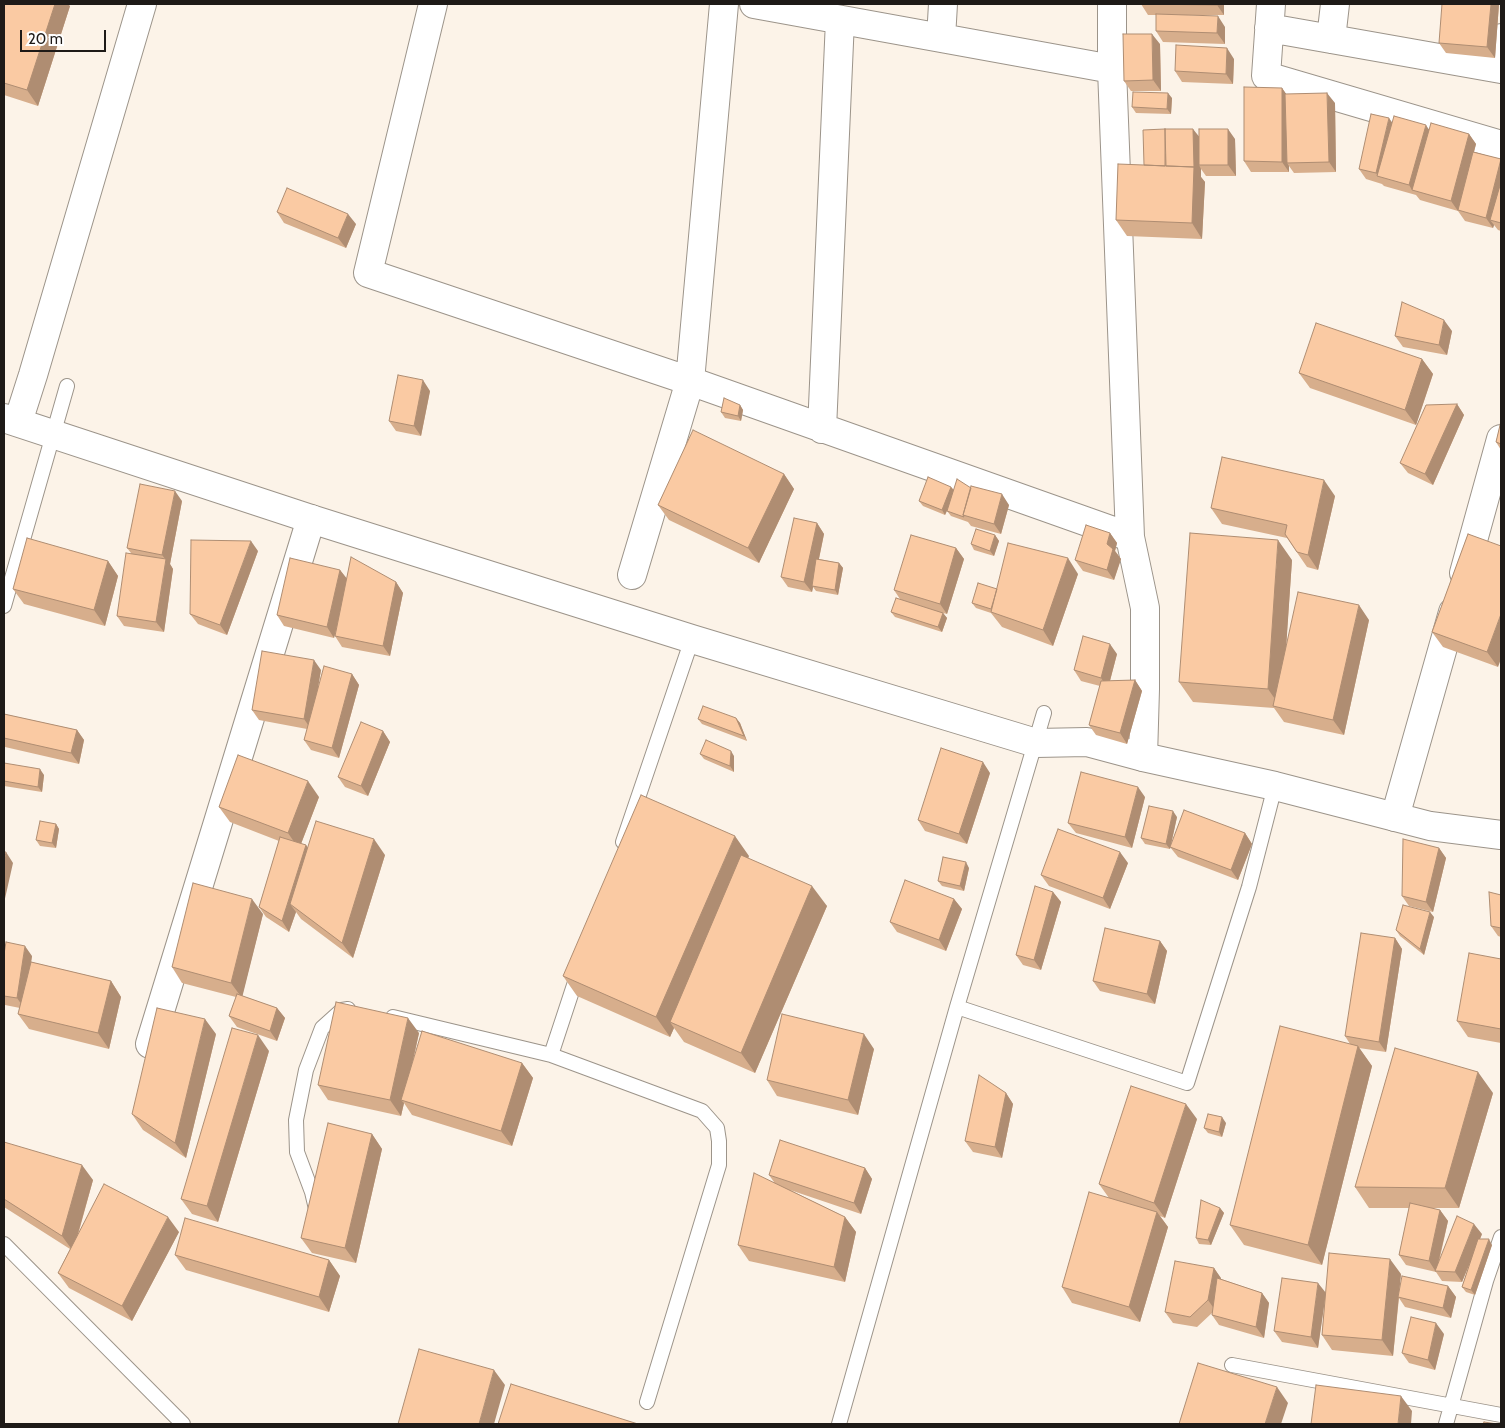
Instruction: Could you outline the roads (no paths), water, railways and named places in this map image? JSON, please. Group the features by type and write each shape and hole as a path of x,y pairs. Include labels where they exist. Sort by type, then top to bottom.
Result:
{"street":[{"path":"142,4 33,375 11,420 311,519 692,639 1036,743 1087,742 1143,757 1275,786 1430,826 1500,830"},
{"path":"433,4 368,273 690,381 1130,537"},
{"path":"632,575 690,381 724,4"},
{"path":"754,4 1112,69"},
{"path":"941,38 943,4"},
{"path":"1112,4 1112,69 1130,537 1145,608 1143,757"},
{"path":"1330,39 1335,4"},
{"path":"1501,38 1499,68 1330,39 1270,16 1266,76 1501,145"},
{"path":"822,429 840,20"},
{"path":"1395,817 1501,439"},
{"path":"150,1046 311,519"}],"lane":[{"path":"4,606 67,386"},
{"path":"618,856 692,639"},
{"path":"839,1424 957,1007 1044,713"},
{"path":"957,1007 1186,1083 1249,887 1275,786"},
{"path":"550,1055 583,961"},
{"path":"312,1226 316,1207 297,1152 296,1120 306,1070 322,1028 342,1010 359,1008"},
{"path":"378,1013 550,1055 702,1111 717,1128 720,1141 719,1165 647,1402"},
{"path":"1446,1424 1486,1281 1501,1237"},
{"path":"4,1244 183,1424"},
{"path":"1232,1365 1501,1415"}]}
